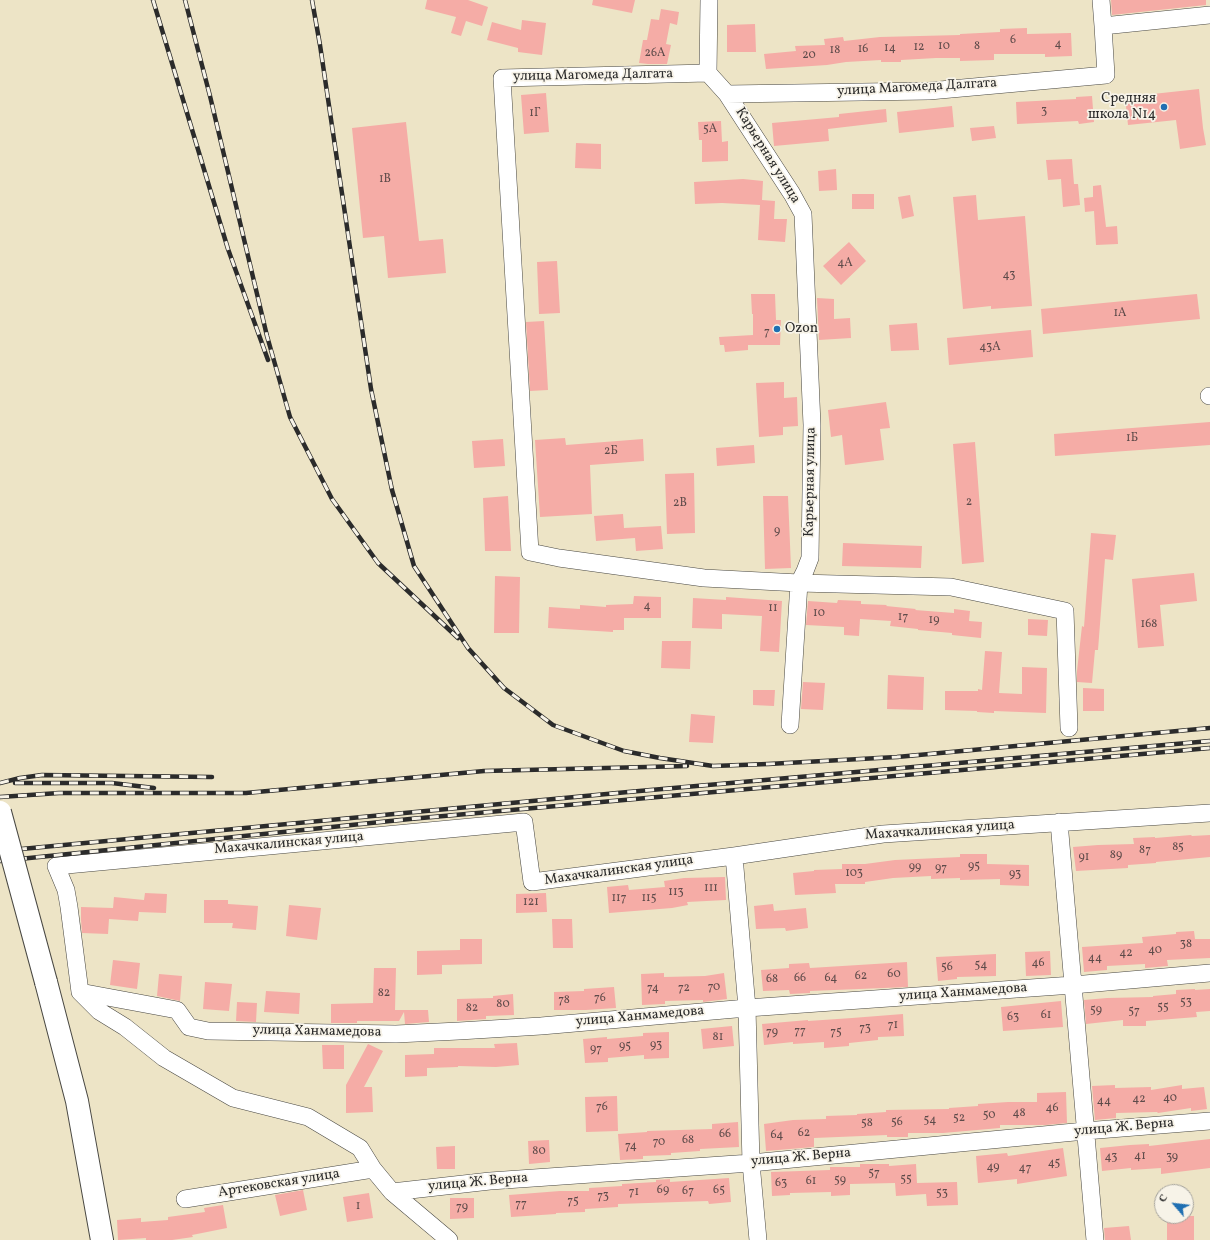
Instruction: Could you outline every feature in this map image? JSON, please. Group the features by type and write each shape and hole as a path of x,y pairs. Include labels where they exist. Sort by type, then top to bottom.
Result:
{"main road":[{"path":"0,812 77,1101 102,1240"}],"street":[{"path":"708,73 710,0"},
{"path":"1101,0 1103,26 1210,16"},
{"name":"улица Магомеда Далгата","path":"727,94 929,91 1106,75 1103,26"},
{"name":"улица Магомеда Далгата","path":"708,73 502,78 530,552 559,558 704,578 799,582"},
{"name":"Карьерная улица","path":"708,73 727,94 792,194 803,214 812,433 810,558 799,582 790,725"},
{"path":"799,582 951,587 1065,611 1069,728"},
{"name":"Махачкалинская улица","path":"80,992 66,890 56,866 524,822 532,882 734,856 883,834 1210,813"},
{"path":"1059,822 1074,985 1084,1131 1094,1240"},
{"path":"734,856 747,1008 751,1163 758,1240"},
{"name":"улица Ханмамедова","path":"80,992 177,1010 189,1027 208,1031 396,1034 541,1026 747,1008 1074,985 1210,973"},
{"path":"80,992 99,1011 125,1027 164,1058 233,1098 308,1117 360,1148 373,1170 392,1192 449,1240"},
{"name":"улица Ж. Верна","path":"392,1192 490,1181 751,1163 1084,1131 1210,1121"},
{"name":"Артековская улица","path":"185,1199 373,1170"}],"building":[{"path":"427,0 468,0 488,7 482,26 466,21 461,36 451,33 456,17 425,9"},
{"path":"593,0 635,0 632,13 592,5"},
{"path":"1111,0 1206,0 1206,5 1112,15"},
{"path":"661,9 679,12 677,25 670,23 666,44 671,45 667,64 639,63 643,40 647,40 651,19 659,20"},
{"path":"522,20 546,23 542,55 518,52 518,48 487,40 492,22 521,30"},
{"path":"755,24 756,52 727,52 727,25"},
{"path":"1027,28 1027,34 1071,33 1072,56 1045,57 1045,54 994,54 994,60 960,61 960,58 936,58 901,60 901,62 881,62 881,60 766,69 764,54 796,51 795,46 825,45 824,39 843,37 844,41 880,37 960,35 1000,32 1000,29"},
{"name":"Средняя школа N14","path":"1199,89 1206,145 1180,149 1176,120 1128,125 1125,97"},
{"path":"546,93 549,132 524,134 521,95"},
{"path":"1092,96 1094,122 1079,124 1078,121 1017,124 1016,102 1076,99 1076,97"},
{"path":"952,106 954,127 899,133 897,112"},
{"path":"886,109 887,122 828,129 829,141 774,146 772,123 839,117 839,114"},
{"path":"721,121 722,142 728,141 728,161 702,162 702,140 699,140 698,122"},
{"path":"406,122 419,241 443,239 446,273 388,278 384,236 363,238 352,128"},
{"path":"994,126 996,138 972,141 970,128"},
{"path":"576,143 601,144 601,169 575,168"},
{"path":"1072,159 1074,184 1078,184 1080,205 1063,207 1061,179 1048,180 1046,160"},
{"path":"836,169 837,190 819,191 818,171"},
{"path":"743,179 763,181 762,200 775,201 774,219 787,219 785,242 758,240 760,205 722,203 695,204 694,182"},
{"path":"1101,185 1106,227 1117,226 1118,244 1096,245 1094,211 1085,212 1084,198 1093,197 1093,186"},
{"path":"852,194 874,194 874,209 852,209"},
{"path":"910,195 914,216 902,219 898,197"},
{"path":"976,195 978,220 1025,216 1032,306 991,309 991,306 963,309 953,197"},
{"path":"849,242 866,261 841,285 823,266"},
{"path":"557,261 560,313 539,314 537,262"},
{"path":"751,294 775,294 776,320 781,320 780,345 748,345 748,350 725,352 724,345 720,345 719,337 753,335"},
{"path":"1197,294 1200,319 1043,334 1041,309"},
{"path":"817,298 834,299 834,319 850,318 851,338 819,340"},
{"path":"544,321 548,390 530,391 526,322"},
{"path":"917,323 919,350 891,351 889,325"},
{"path":"1031,330 1033,357 949,365 947,338"},
{"path":"784,382 784,398 797,397 798,426 783,427 783,435 759,437 756,383"},
{"path":"886,402 890,428 880,429 884,460 845,465 842,435 831,437 828,410"},
{"path":"1210,422 1210,445 1055,456 1054,434"},
{"path":"565,438 566,445 643,439 644,461 590,465 592,514 540,517 535,440"},
{"path":"503,439 505,466 474,468 472,441"},
{"path":"975,442 984,562 962,564 953,444"},
{"path":"754,445 755,463 717,466 716,448"},
{"path":"694,473 695,533 667,534 665,474"},
{"path":"508,496 511,551 485,551 483,498"},
{"path":"763,496 788,496 791,568 765,569"},
{"path":"623,514 624,528 661,526 663,549 636,551 635,538 596,541 594,516"},
{"path":"1091,533 1116,535 1113,560 1105,559 1098,650 1095,650 1092,683 1077,682 1082,626 1084,627"},
{"path":"843,543 922,546 921,568 842,566"},
{"path":"1194,573 1197,601 1160,605 1164,646 1138,648 1132,579"},
{"path":"495,576 520,577 519,633 494,633"},
{"path":"634,596 661,597 661,618 624,618 624,630 613,630 613,632 548,628 549,607 580,609 580,605 606,607 606,605 633,604"},
{"path":"726,597 782,601 779,652 760,651 762,616 722,614 722,629 692,628 693,598 726,600"},
{"path":"838,600 861,601 861,604 887,605 886,606 916,609 915,610 954,613 954,609 970,611 969,621 982,622 981,638 890,626 891,621 860,619 859,636 844,635 844,627 806,625 808,601 837,603"},
{"path":"1028,619 1048,620 1047,636 1028,635"},
{"path":"662,641 691,641 690,669 661,668"},
{"path":"985,651 1002,652 999,693 1022,694 1022,667 1047,668 1046,713 994,711 994,713 945,710 945,691 982,690"},
{"path":"888,675 924,677 923,710 887,709"},
{"path":"803,682 825,683 823,710 801,709"},
{"path":"1083,688 1104,689 1104,711 1083,711"},
{"path":"753,690 775,690 774,706 753,705"},
{"path":"691,714 715,716 713,743 689,742"},
{"path":"1210,835 1210,857 1128,865 1128,868 1076,871 1073,847 1134,844 1133,838"},
{"path":"960,854 987,854 987,864 1029,865 1029,886 1000,885 1000,879 931,879 931,876 893,878 865,882 865,884 835,884 836,893 795,895 793,873 814,870 842,869 842,864 865,864 895,860 960,857"},
{"path":"725,877 726,900 687,902 688,905 672,908 609,913 607,887 628,885 629,890 665,887 664,881 684,878"},
{"path":"145,893 167,894 166,913 139,912 138,921 109,919 108,934 82,933 81,907 113,908 114,897 144,900"},
{"path":"546,893 547,912 516,913 516,894"},
{"path":"204,900 228,900 228,904 258,906 256,930 232,928 233,923 204,923"},
{"path":"773,904 774,911 806,908 808,928 786,931 785,928 756,929 754,906"},
{"path":"289,905 321,908 317,940 286,936"},
{"path":"552,919 572,919 573,948 553,948"},
{"path":"1194,931 1195,939 1210,939 1210,958 1167,960 1168,966 1145,968 1145,964 1107,966 1107,970 1084,972 1082,947 1143,943 1142,937"},
{"path":"460,939 482,939 482,964 442,965 442,974 417,975 417,951 460,950"},
{"path":"1050,951 1051,975 1026,976 1025,952"},
{"path":"996,954 996,976 957,977 957,979 938,981 936,957"},
{"path":"113,960 140,963 137,989 110,985"},
{"path":"907,962 908,987 810,991 810,993 790,994 789,990 763,991 761,970 789,968 789,964 809,963 810,968"},
{"path":"374,968 396,968 395,1010 428,1010 429,1022 405,1024 404,1012 399,1021 357,1021 357,1023 331,1023 331,1004 373,1003"},
{"path":"664,973 664,977 705,976 724,973 727,999 703,1002 703,1000 665,1001 665,1004 642,1005 641,974"},
{"path":"159,974 182,976 180,1001 157,996"},
{"path":"205,982 232,984 229,1011 203,1009"},
{"path":"614,987 616,1008 554,1010 554,992 584,991 584,989"},
{"path":"1210,989 1210,1011 1196,1012 1197,1017 1146,1021 1146,1026 1123,1026 1123,1020 1086,1024 1084,1000 1153,997 1176,994 1176,990"},
{"path":"266,991 300,993 299,1014 264,1012"},
{"path":"513,994 514,1015 486,1016 486,1019 457,1021 457,999 493,998 493,996"},
{"path":"1061,1001 1063,1027 1003,1031 1001,1007"},
{"path":"237,1002 257,1003 256,1022 236,1021"},
{"path":"903,1014 904,1036 878,1037 878,1040 849,1043 849,1046 824,1048 824,1042 793,1044 793,1042 764,1045 762,1024"},
{"path":"732,1026 734,1046 703,1049 701,1029"},
{"path":"669,1032 669,1058 644,1059 644,1055 608,1058 608,1062 585,1063 583,1039 607,1037 607,1039 643,1036 643,1033"},
{"path":"517,1043 519,1065 496,1067 458,1066 427,1068 427,1076 405,1077 405,1055 434,1054 434,1048 495,1048 494,1044"},
{"path":"368,1044 383,1051 364,1087 372,1087 373,1112 346,1113 346,1085"},
{"path":"322,1045 344,1045 344,1069 323,1069"},
{"path":"1115,1085 1115,1088 1151,1087 1151,1090 1182,1085 1182,1089 1204,1087 1207,1109 1191,1111 1191,1108 1158,1113 1116,1113 1116,1118 1095,1120 1092,1086"},
{"path":"1066,1092 1067,1123 1045,1125 1000,1125 1000,1128 943,1133 908,1133 908,1137 887,1137 887,1135 814,1138 814,1147 766,1151 764,1124 793,1120 826,1119 826,1116 857,1115 886,1112 886,1110 949,1109 978,1106 978,1104 1037,1102 1037,1093"},
{"path":"617,1096 618,1131 586,1132 585,1097"},
{"path":"738,1122 739,1147 700,1149 700,1151 671,1153 671,1155 643,1156 643,1159 620,1160 618,1134 647,1131 712,1129 712,1124"},
{"path":"1210,1139 1210,1168 1161,1174 1161,1168 1131,1170 1131,1168 1102,1171 1100,1148 1149,1144 1149,1146"},
{"path":"549,1140 550,1162 529,1164 528,1141"},
{"path":"455,1146 455,1169 437,1169 436,1147"},
{"path":"1063,1148 1067,1176 1017,1184 1017,1179 978,1183 976,1156 1007,1153 1008,1156"},
{"path":"860,1164 889,1164 889,1166 916,1164 917,1183 957,1182 958,1205 927,1206 926,1194 896,1196 895,1183 850,1184 850,1195 831,1196 831,1192 790,1193 790,1195 772,1196 771,1172 830,1170 830,1167 860,1167"},
{"path":"729,1178 731,1202 709,1204 708,1201 618,1204 618,1207 585,1209 585,1212 511,1217 509,1195 560,1191 589,1191 589,1188 656,1182 656,1180 670,1179 670,1182"},
{"path":"303,1190 307,1210 280,1216 275,1195"},
{"path":"369,1193 373,1218 347,1222 343,1197"},
{"path":"450,1198 474,1198 474,1218 450,1219"},
{"path":"223,1205 227,1228 192,1235 193,1237 172,1240 146,1240 146,1238 118,1240 117,1220 141,1218 141,1222 168,1220 168,1217 205,1212 204,1208"},
{"path":"1167,1224 1194,1224 1194,1240 1167,1240"},
{"path":"1129,1226 1131,1240 1105,1240 1104,1228"}],"railway":[{"path":"153,0 228,249 268,360"},
{"path":"185,0 210,96 267,336 290,417 332,499 378,563 458,638"},
{"path":"312,0 371,389 392,490 414,566 468,648 504,688 553,725 624,751 713,766 897,757 1210,728"},
{"path":"0,851 628,792 1210,741"},
{"path":"0,861 410,819 1210,748"},
{"path":"0,797 59,793 246,793 484,771 687,766"},
{"path":"0,783 42,775 212,777"},
{"path":"15,783 112,783 154,788"}],"place":[{"name":"Средняя школа N14","path":"1164,107"},
{"name":"Ozon","path":"777,329"}]}
